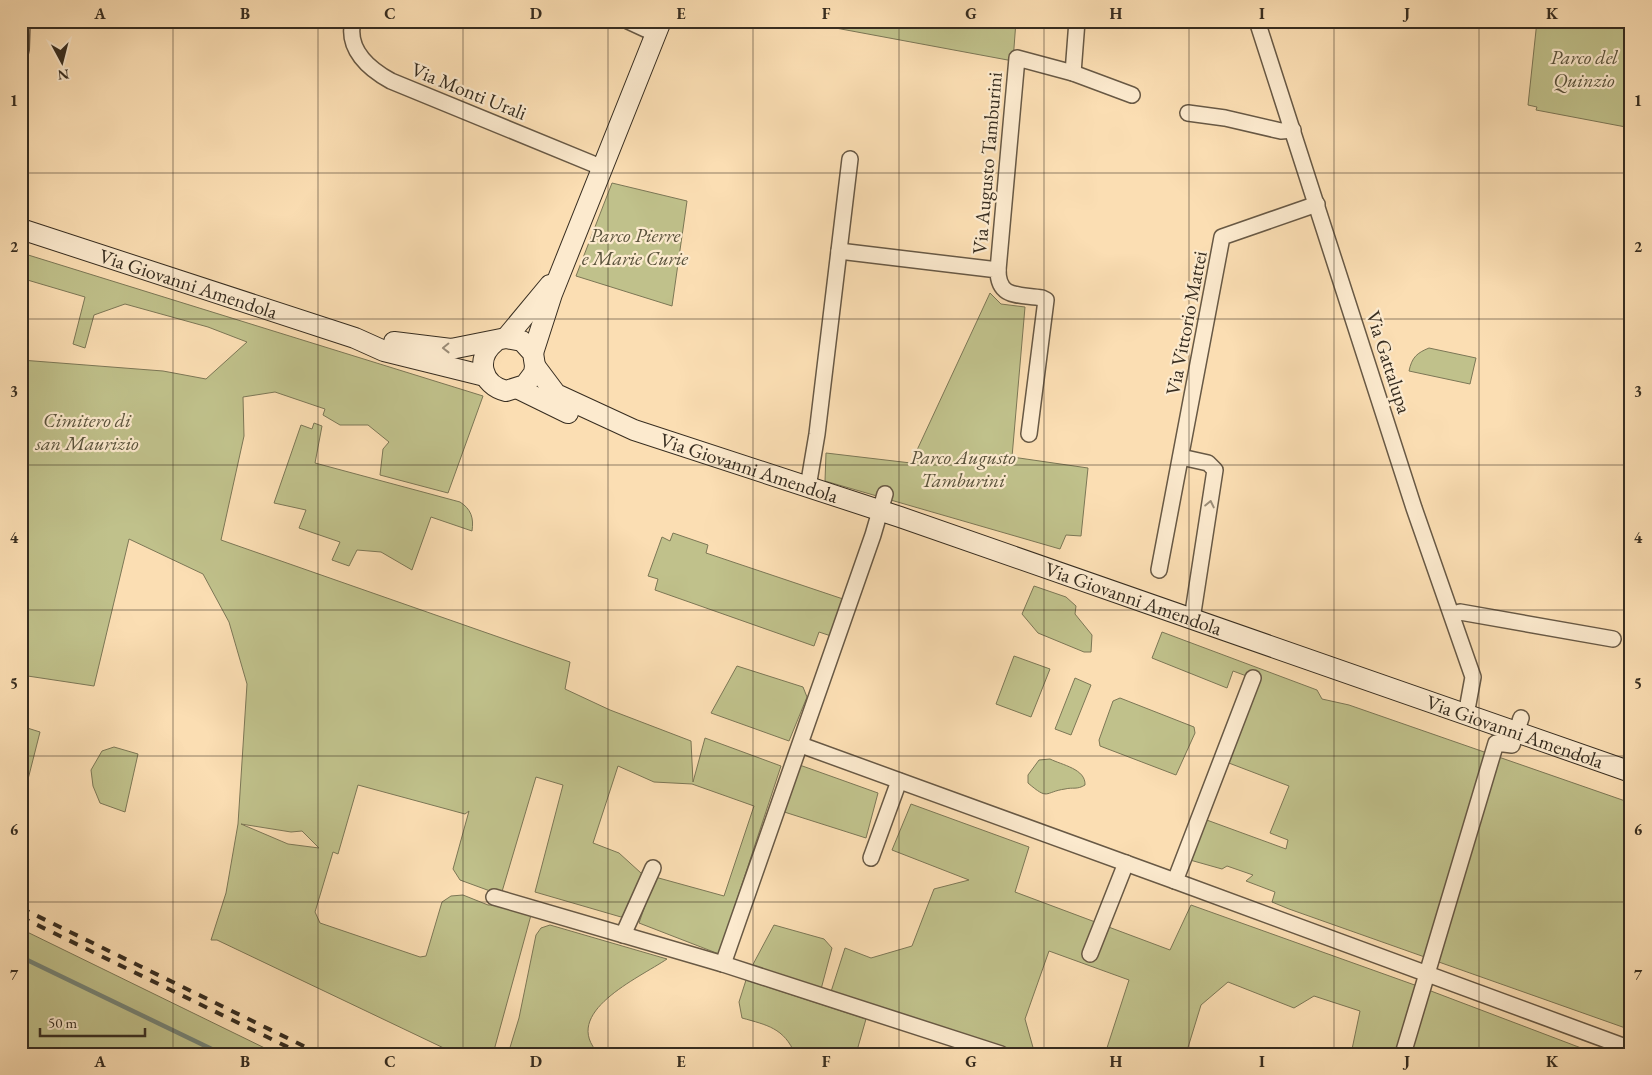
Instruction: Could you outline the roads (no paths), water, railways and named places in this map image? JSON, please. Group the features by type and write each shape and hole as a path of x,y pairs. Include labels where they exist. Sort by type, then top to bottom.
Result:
{"main road":[{"path":"519,389 530,380 534,359 561,272 659,28"},
{"name":"Via Giovanni Amendola","path":"21,229 355,338 384,351 485,376 500,389 519,389 562,411 596,422 634,430 808,487 883,502 1192,619 1466,715 1518,725 1631,772"},
{"path":"485,376 483,369 484,353 500,340 561,272"},
{"name":"Via Giovanni Amendola","path":"355,338 451,349 500,340 522,341 556,394 634,430"}],"street":[{"path":"21,50 22,21"},
{"name":"Via Monti Urali","path":"353,21 352,37 356,51 376,73 391,81 603,168"},
{"path":"628,21 659,28"},
{"path":"1073,73 1077,21"},
{"name":"Via Gattalupa","path":"1257,21 1414,508 1473,677 1466,715"},
{"name":"Via Augusto Tamburini","path":"1029,434 1046,300 1010,293 1002,289 998,282 1017,58 1073,73 1132,95"},
{"path":"1188,112 1281,131 1293,130"},
{"path":"808,487 817,434 850,158"},
{"name":"Via Vittorio Mattei","path":"1159,570 1222,237 1317,204"},
{"name":"Via Augusto Tamburini","path":"839,252 998,270"},
{"path":"1181,457 1213,466 1215,483 1206,526 1192,619"},
{"path":"723,964 883,502"},
{"path":"1452,616 1460,612 1613,639"},
{"path":"1175,881 1253,678"},
{"path":"1403,1054 1496,743 1512,745 1518,725"},
{"path":"800,745 1428,973 1631,1049"},
{"path":"871,858 898,781"},
{"path":"1090,954 1126,863"},
{"path":"623,935 652,868"},
{"path":"494,897 723,964 1001,1054"}],"waterway":[{"path":"21,957 222,1054"}],"railway":[{"path":"21,908 320,1054"},
{"path":"21,917 302,1054"}],"park label":[{"name":"Parco del Quinzio","path":"1584,68"},
{"name":"Parco Pierre e Marie Curie","path":"635,246"},
{"name":"Cimitero di san Maurizio","path":"87,432"},
{"name":"Parco Augusto Tamburini","path":"963,468"}]}
